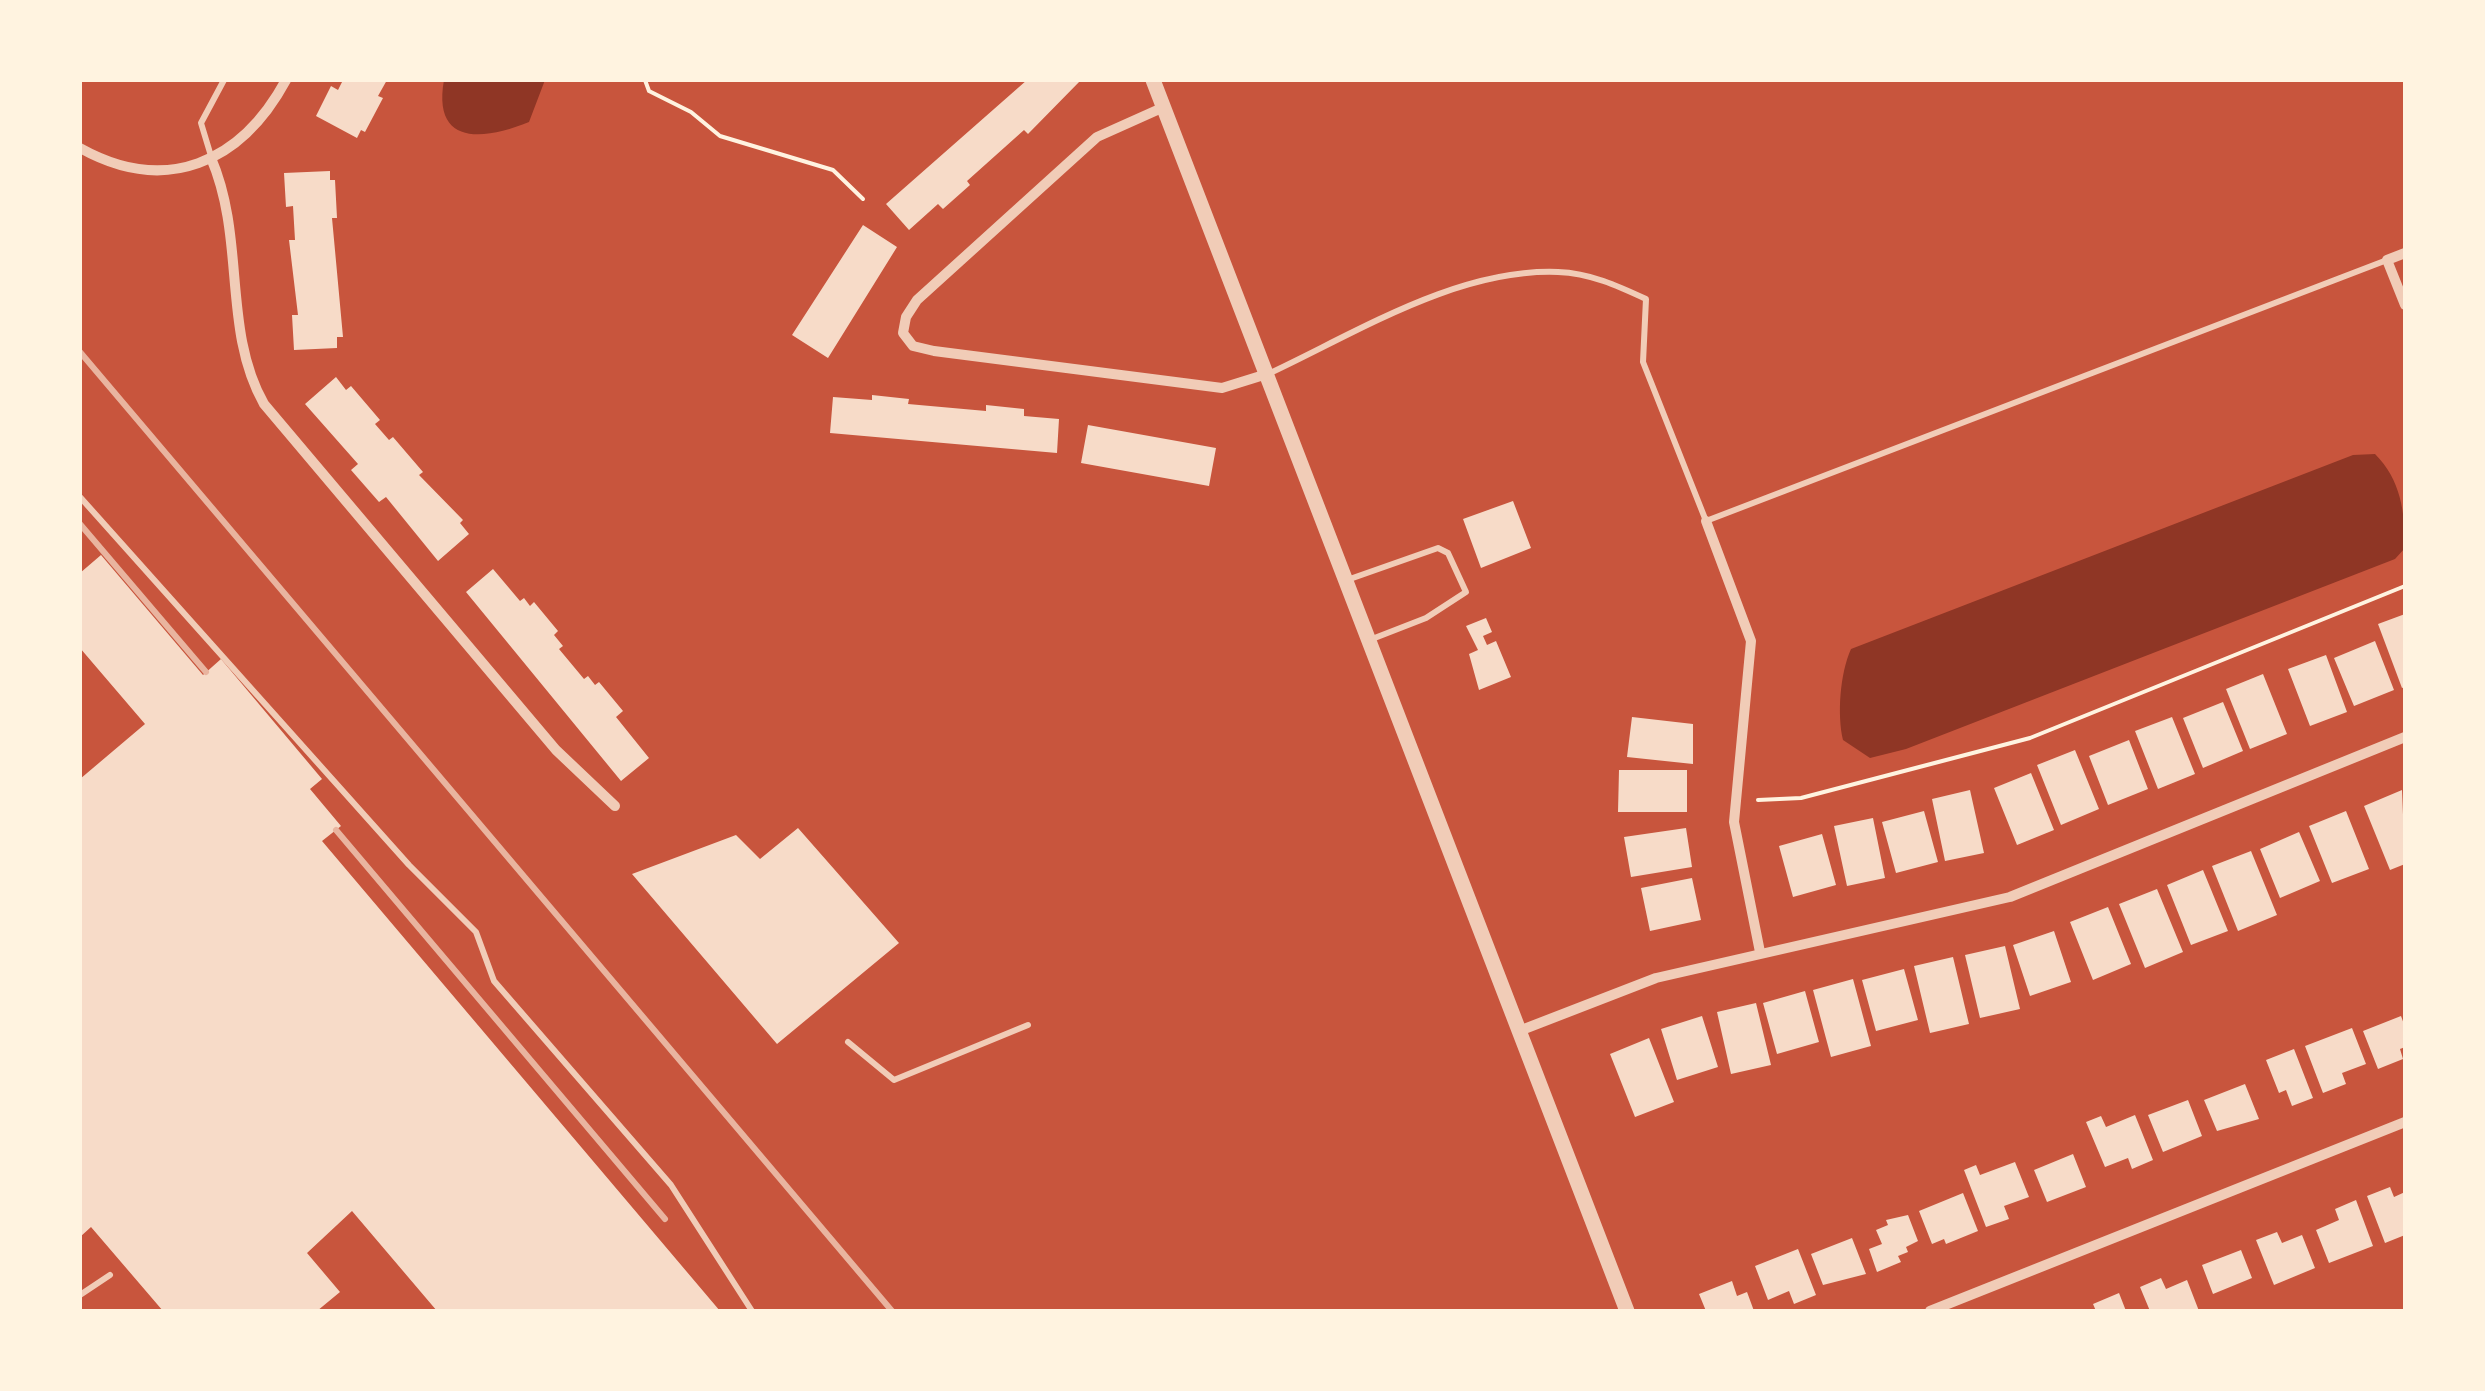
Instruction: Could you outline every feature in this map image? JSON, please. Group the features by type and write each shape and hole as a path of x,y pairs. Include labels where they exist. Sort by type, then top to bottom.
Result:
{"street":[{"path":"80,148 120,166 150,170 212,158 254,130 286,80"},
{"path":"1153,80 1627,1311"},
{"path":"1164,108 1097,137 916,300 906,317 903,333 913,346 934,350 1222,388 1267,374"},
{"path":"212,158 233,227 244,358 264,404 556,750 616,806"},
{"path":"2405,253 2387,260 2405,305"},
{"path":"1706,520 1750,641 1734,822 1760,952"},
{"path":"1520,1031 1656,978 2010,896 2405,737"},
{"path":"1930,1311 2405,1122"}],"lane":[{"path":"212,158 201,122 224,80"},
{"path":"1267,374 1425,301 1512,274 1560,272 1604,280 1646,299 1643,362 1706,520 2387,260"},
{"path":"80,497 409,865 476,932 494,981 670,1185 752,1311"},
{"path":"1346,581 1438,548 1448,553 1466,592 1426,618 1369,640"},
{"path":"848,1042 894,1080 1028,1025"},
{"path":"80,1295 110,1275"}],"path":[{"path":"645,80 649,90 691,112 720,136 822,166 863,198"},
{"path":"1758,800 1801,798 2030,738 2405,586"}],"shaded area":[{"path":"444,80 545,80 529,122 480,134 454,127 446,117 442,102"},
{"path":"2375,454 2391,475 2402,509 2405,548 2395,559 1906,749 1870,758 1843,740 1841,694 1851,649 2353,455"}],"building":[{"path":"343,80 387,80 378,96 383,98 365,132 361,130 357,138 316,116 331,86 338,90"},
{"path":"1027,80 1081,80 1028,134 1024,130 967,181 970,185 943,209 938,204 909,230 886,204"},
{"path":"330,171 330,180 335,180 337,218 332,218 343,337 337,337 337,348 294,350 292,315 298,315 289,240 295,240 293,206 286,207 284,173"},
{"path":"863,225 897,247 828,358 792,335"},
{"path":"336,377 346,390 351,386 380,420 375,424 389,440 393,437 423,472 419,475 463,520 460,523 469,534 438,561 386,497 379,502 351,470 358,464 305,404"},
{"path":"872,395 909,399 908,404 986,411 986,405 1024,409 1024,416 1059,419 1057,453 830,433 833,397 872,400"},
{"path":"1088,425 1216,448 1209,486 1081,463"},
{"path":"1513,501 1531,548 1481,568 1463,519"},
{"path":"101,555 203,675 221,659 322,779 310,789 341,826 322,841 720,1311 437,1311 352,1211 307,1253 340,1292 317,1311 163,1311 91,1227 80,1237 80,779 145,724 80,648 80,573"},
{"path":"493,569 520,601 524,598 530,606 534,602 558,631 554,635 563,646 559,649 584,679 588,676 595,685 599,682 623,711 616,717 649,758 621,781 466,592"},
{"path":"2405,614 2405,687 2402,688 2378,624"},
{"path":"1486,618 1492,632 1483,636 1487,645 1496,641 1511,677 1479,690 1469,654 1478,650 1466,626"},
{"path":"2375,641 2394,690 2354,706 2334,658"},
{"path":"2326,655 2347,712 2310,726 2288,669"},
{"path":"2263,674 2287,734 2250,749 2226,689"},
{"path":"2223,702 2243,751 2203,768 2183,718"},
{"path":"1632,717 1693,724 1693,764 1627,757"},
{"path":"2172,717 2195,774 2158,789 2135,731"},
{"path":"2129,740 2148,789 2108,805 2089,756"},
{"path":"2075,750 2099,809 2061,825 2037,765"},
{"path":"1619,770 1687,770 1687,812 1618,812"},
{"path":"2031,773 2054,830 2017,845 1994,788"},
{"path":"1970,790 1984,853 1945,861 1932,799"},
{"path":"2402,790 2405,864 2390,870 2364,806"},
{"path":"1924,811 1938,862 1896,873 1882,822"},
{"path":"2346,811 2369,869 2332,883 2309,826"},
{"path":"1873,818 1885,878 1847,886 1834,826"},
{"path":"798,828 899,943 777,1044 632,874 736,835 760,859"},
{"path":"1686,828 1692,867 1631,877 1624,837"},
{"path":"2299,832 2320,881 2280,898 2260,849"},
{"path":"1822,834 1836,885 1793,897 1779,846"},
{"path":"2251,851 2277,915 2238,931 2212,866"},
{"path":"2203,870 2228,931 2191,945 2167,885"},
{"path":"1692,878 1701,920 1650,931 1641,888"},
{"path":"2157,889 2183,952 2145,968 2119,904"},
{"path":"2108,907 2131,964 2093,980 2070,922"},
{"path":"2054,931 2071,982 2030,996 2013,945"},
{"path":"2005,946 2020,1009 1980,1018 1965,955"},
{"path":"1953,957 1969,1024 1930,1033 1914,966"},
{"path":"1904,969 1918,1020 1876,1031 1862,980"},
{"path":"1853,979 1871,1046 1831,1057 1813,990"},
{"path":"1805,991 1819,1042 1777,1054 1763,1003"},
{"path":"1756,1003 1771,1065 1731,1074 1717,1012"},
{"path":"1702,1016 1718,1067 1677,1080 1661,1029"},
{"path":"2401,1016 2405,1027 2405,1047 2400,1049 2403,1059 2378,1069 2363,1031"},
{"path":"2352,1028 2366,1064 2342,1073 2346,1084 2323,1093 2305,1046"},
{"path":"1649,1038 1674,1102 1635,1117 1610,1054"},
{"path":"2294,1049 2313,1098 2292,1106 2286,1090 2279,1093 2266,1060"},
{"path":"2245,1084 2259,1119 2217,1131 2204,1100"},
{"path":"2188,1100 2202,1136 2163,1152 2148,1115"},
{"path":"2135,1115 2153,1160 2132,1169 2128,1158 2105,1167 2086,1122 2101,1116 2106,1127"},
{"path":"2073,1154 2086,1187 2047,1202 2034,1170"},
{"path":"2015,1162 2029,1197 2004,1206 2009,1219 1986,1227 1964,1170 1976,1165 1980,1175"},
{"path":"2390,1187 2394,1197 2405,1192 2405,1235 2385,1243 2367,1196"},
{"path":"1963,1193 1978,1231 1946,1244 1944,1239 1932,1244 1919,1211"},
{"path":"2356,1200 2373,1246 2329,1263 2316,1230 2339,1220 2335,1209"},
{"path":"1908,1215 1918,1241 1898,1256 1901,1262 1877,1272 1869,1249 1882,1244 1876,1230 1888,1225 1886,1220"},
{"path":"2277,1232 2282,1243 2302,1235 2315,1268 2274,1285 2256,1240"},
{"path":"1852,1238 1866,1274 1823,1285 1811,1254"},
{"path":"1798,1249 1816,1295 1794,1304 1789,1291 1768,1300 1755,1266"},
{"path":"2241,1250 2252,1278 2213,1294 2202,1265"},
{"path":"2161,1278 2166,1289 2187,1280 2199,1311 2150,1311 2140,1287"},
{"path":"1732,1281 1737,1296 1747,1292 1754,1311 1706,1311 1699,1294"},
{"path":"2119,1293 2126,1311 2096,1311 2093,1304"}],"railway":[{"path":"80,352 892,1311"},
{"path":"80,524 206,672"},
{"path":"336,830 665,1219"}]}
